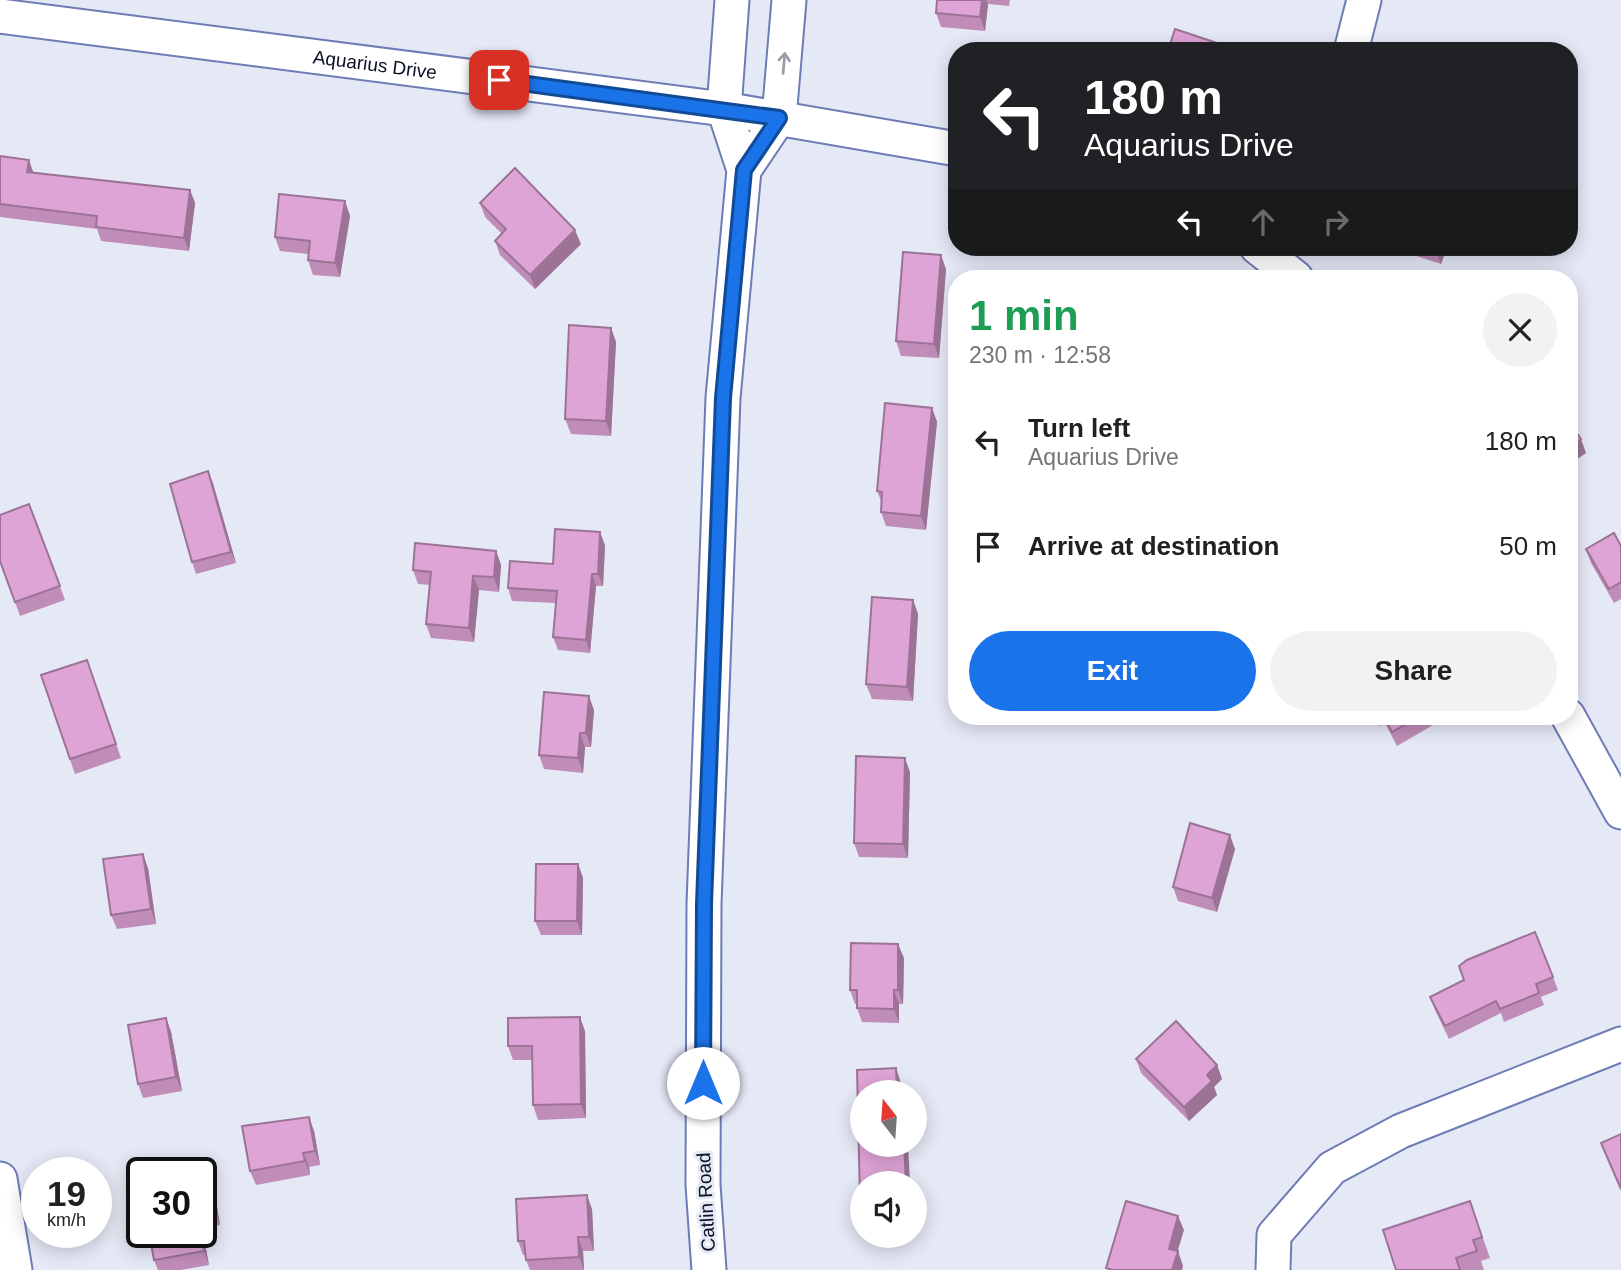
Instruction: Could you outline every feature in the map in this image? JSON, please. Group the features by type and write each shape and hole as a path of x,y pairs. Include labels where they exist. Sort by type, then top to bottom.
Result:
{"street":[{"name":"Catlin Road","path":"709,1270 703,1185 704,904 723,398 744,170 724,109 732,0"},
{"name":"Catlin Road","path":"744,170 779,118 789,0"},
{"path":"1353,42 1364,0"},
{"name":"Aquarius Drive","path":"0,16 724,109 948,147"},
{"path":"1573,725 1621,812"},
{"path":"1273,1270 1275,1235 1332,1168 1401,1131 1621,1044"},
{"path":"0,1179 15,1270"}],"building":[{"path":"937,0 982,0 980,17 936,13"},
{"path":"1175,29 1214,42 1171,42"},
{"path":"0,156 29,160 27,172 190,190 184,238 96,227 97,216 0,204"},
{"path":"515,168 575,230 530,275 495,241 506,229 480,203"},
{"path":"279,194 345,201 335,263 308,260 310,241 275,237"},
{"path":"903,252 941,255 934,344 896,341"},
{"path":"569,325 611,328 606,421 565,419"},
{"path":"885,403 932,408 921,516 881,512 882,492 877,491"},
{"path":"208,471 231,552 192,562 170,484"},
{"path":"29,504 60,586 15,602 0,561 0,515"},
{"path":"555,529 600,532 598,574 592,574 586,640 553,637 557,591 508,588 510,561 553,564"},
{"path":"1614,533 1621,546 1621,582 1609,589 1586,549"},
{"path":"415,543 496,551 494,577 473,576 469,628 426,624 431,572 413,570"},
{"path":"872,597 913,600 907,687 866,684"},
{"path":"87,660 116,744 70,759 41,675"},
{"path":"544,692 589,696 586,733 580,733 578,758 539,755"},
{"path":"1388,725 1404,725 1392,732"},
{"path":"856,756 905,758 903,844 854,843"},
{"path":"1190,823 1230,835 1212,898 1173,887"},
{"path":"143,854 151,909 111,915 103,859"},
{"path":"536,864 578,864 577,921 535,921"},
{"path":"1535,932 1553,977 1536,984 1539,993 1500,1009 1496,1001 1445,1026 1430,997 1464,980 1459,966 1467,960"},
{"path":"851,943 898,944 898,990 894,990 894,1009 857,1008 857,990 850,990"},
{"path":"580,1017 581,1104 533,1105 532,1046 508,1046 508,1018"},
{"path":"166,1018 176,1077 138,1084 128,1025"},
{"path":"1176,1021 1217,1065 1207,1075 1212,1081 1184,1107 1136,1059"},
{"path":"896,1068 896,1080 857,1080 857,1070"},
{"path":"309,1117 315,1151 303,1153 305,1161 250,1171 242,1126"},
{"path":"1621,1134 1621,1189 1601,1143"},
{"path":"859,1157 905,1157 905,1171 859,1171"},
{"path":"587,1195 589,1237 578,1237 579,1257 526,1260 524,1241 518,1241 516,1199"},
{"path":"1126,1201 1178,1216 1169,1249 1178,1251 1172,1270 1106,1268"},
{"path":"1470,1201 1482,1237 1473,1240 1477,1251 1456,1258 1460,1270 1396,1270 1383,1230"},
{"path":"152,1248 203,1248 204,1251 154,1260"}],"route":[{"path":"499,80 779,118 744,170 723,398 704,904 703,1083"}]}
